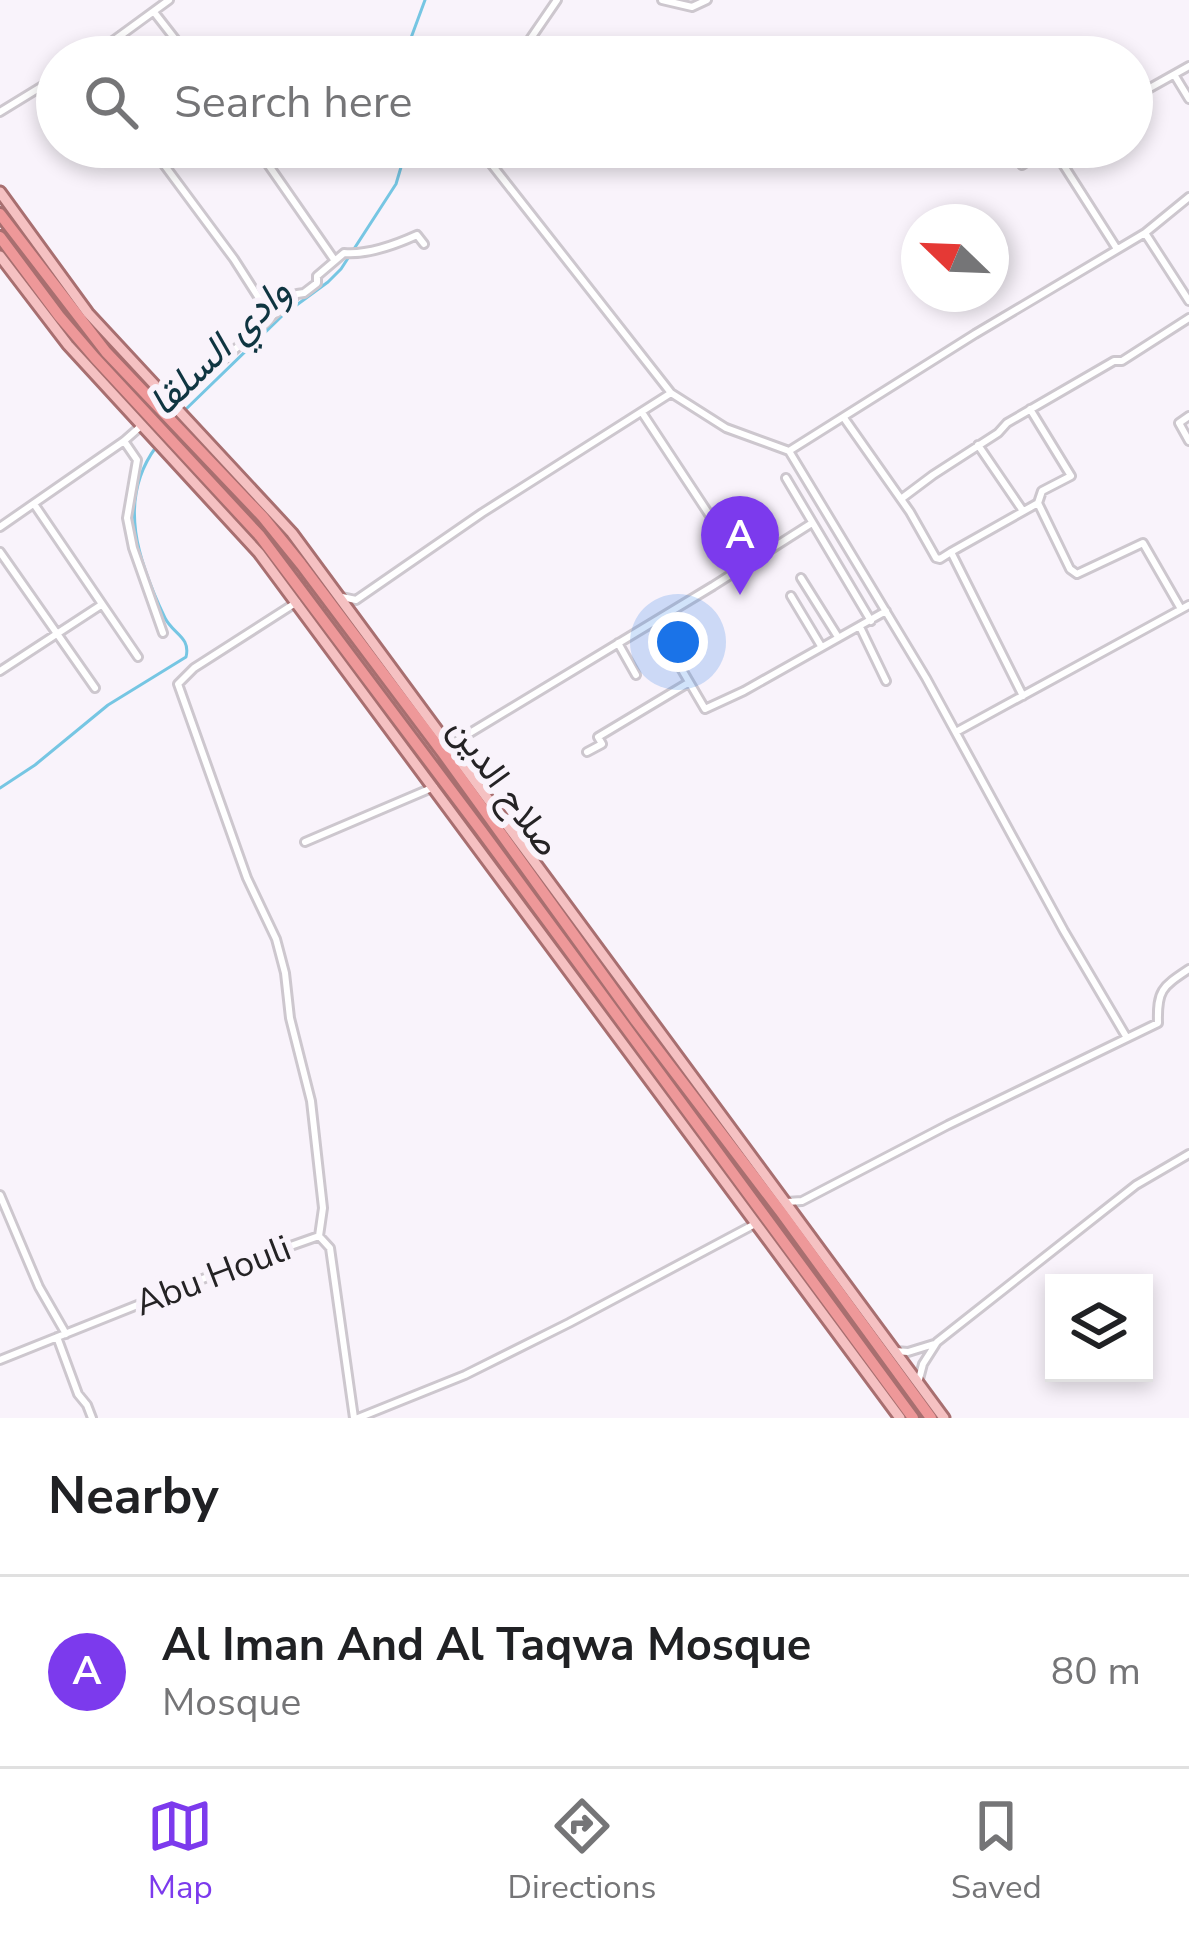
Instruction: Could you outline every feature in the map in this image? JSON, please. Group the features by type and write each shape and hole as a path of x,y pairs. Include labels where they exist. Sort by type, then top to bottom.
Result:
{"highway":[{"name":"صلاح الدين","path":"0,214 145,425 260,536 913,1418"},
{"name":"صلاح الدين","path":"0,237 59,316 165,405 301,564 931,1418"},
{"path":"565,945 581,944"},
{"path":"645,1054 657,1047"}],"main road":[{"path":"0,192 88,313 165,405"},
{"path":"0,256 57,332 145,425"},
{"path":"187,429 292,533 944,1418"},
{"path":"168,447 297,602 900,1418"}],"street":[{"path":"121,35 170,0"},
{"path":"531,36 557,0"},
{"path":"662,0 692,7 707,0"},
{"path":"154,12 173,36"},
{"path":"1153,87 1189,66"},
{"path":"1175,75 1189,99"},
{"path":"0,112 36,90"},
{"path":"167,168 271,316"},
{"path":"271,168 334,259"},
{"path":"494,168 671,393 726,428 789,451 956,732 1040,890 1127,1038"},
{"path":"1064,168 1117,249"},
{"path":"789,451 1145,233 1189,197"},
{"path":"1145,233 1189,301"},
{"path":"165,405 202,379 297,294 317,284 316,276 334,259 344,253 394,246 417,235 424,244"},
{"path":"901,499 1030,409 1114,361 1122,361 1189,318"},
{"path":"338,596 356,600 671,393"},
{"path":"844,418 940,559 1038,503 1042,491 1071,476 1030,409"},
{"path":"643,413 743,566"},
{"path":"1189,416 1178,423 1189,441"},
{"path":"0,527 145,425"},
{"path":"124,441 136,460 127,518 133,548 164,633"},
{"path":"978,445 1023,511"},
{"path":"786,478 872,620"},
{"path":"956,732 1185,607 1143,543 1077,574 1070,569 1038,503"},
{"path":"34,504 139,657"},
{"path":"450,745 812,523"},
{"path":"0,551 95,688"},
{"path":"951,552 1023,696"},
{"path":"801,578 838,637"},
{"path":"791,596 821,646"},
{"path":"356,600 357,621"},
{"path":"297,602 194,668 178,684 285,973 290,1018 311,1101 323,1208 319,1236"},
{"path":"0,671 101,605"},
{"path":"654,622 705,709 886,611"},
{"path":"860,628 886,681"},
{"path":"618,643 636,675"},
{"path":"587,752 602,744 598,737 688,683"},
{"path":"305,842 434,787"},
{"path":"787,1202 806,1199 1158,1023 1163,987 1189,969"},
{"path":"919,1383 922,1364 937,1342 1136,1185 1189,1154"},
{"path":"0,1195 62,1336 78,1394 92,1418"},
{"path":"799,1220 806,1199"},
{"name":"Abu Houli","path":"0,1360 319,1236 330,1248 356,1418 465,1375 755,1224"},
{"path":"895,1351 908,1352 937,1342"}],"waterway":[{"name":"وادي السلقا","path":"412,36 425,0"},
{"name":"وادي السلقا","path":"184,411 283,315 341,269 396,184 401,168"},
{"name":"وادي السلقا","path":"0,788 108,705 186,657 184,640 168,623 156,597 136,532 137,489 156,447"}],"place":[{"name":"Al Iman And Al Taqwa Mosque","path":"740,595"}]}
